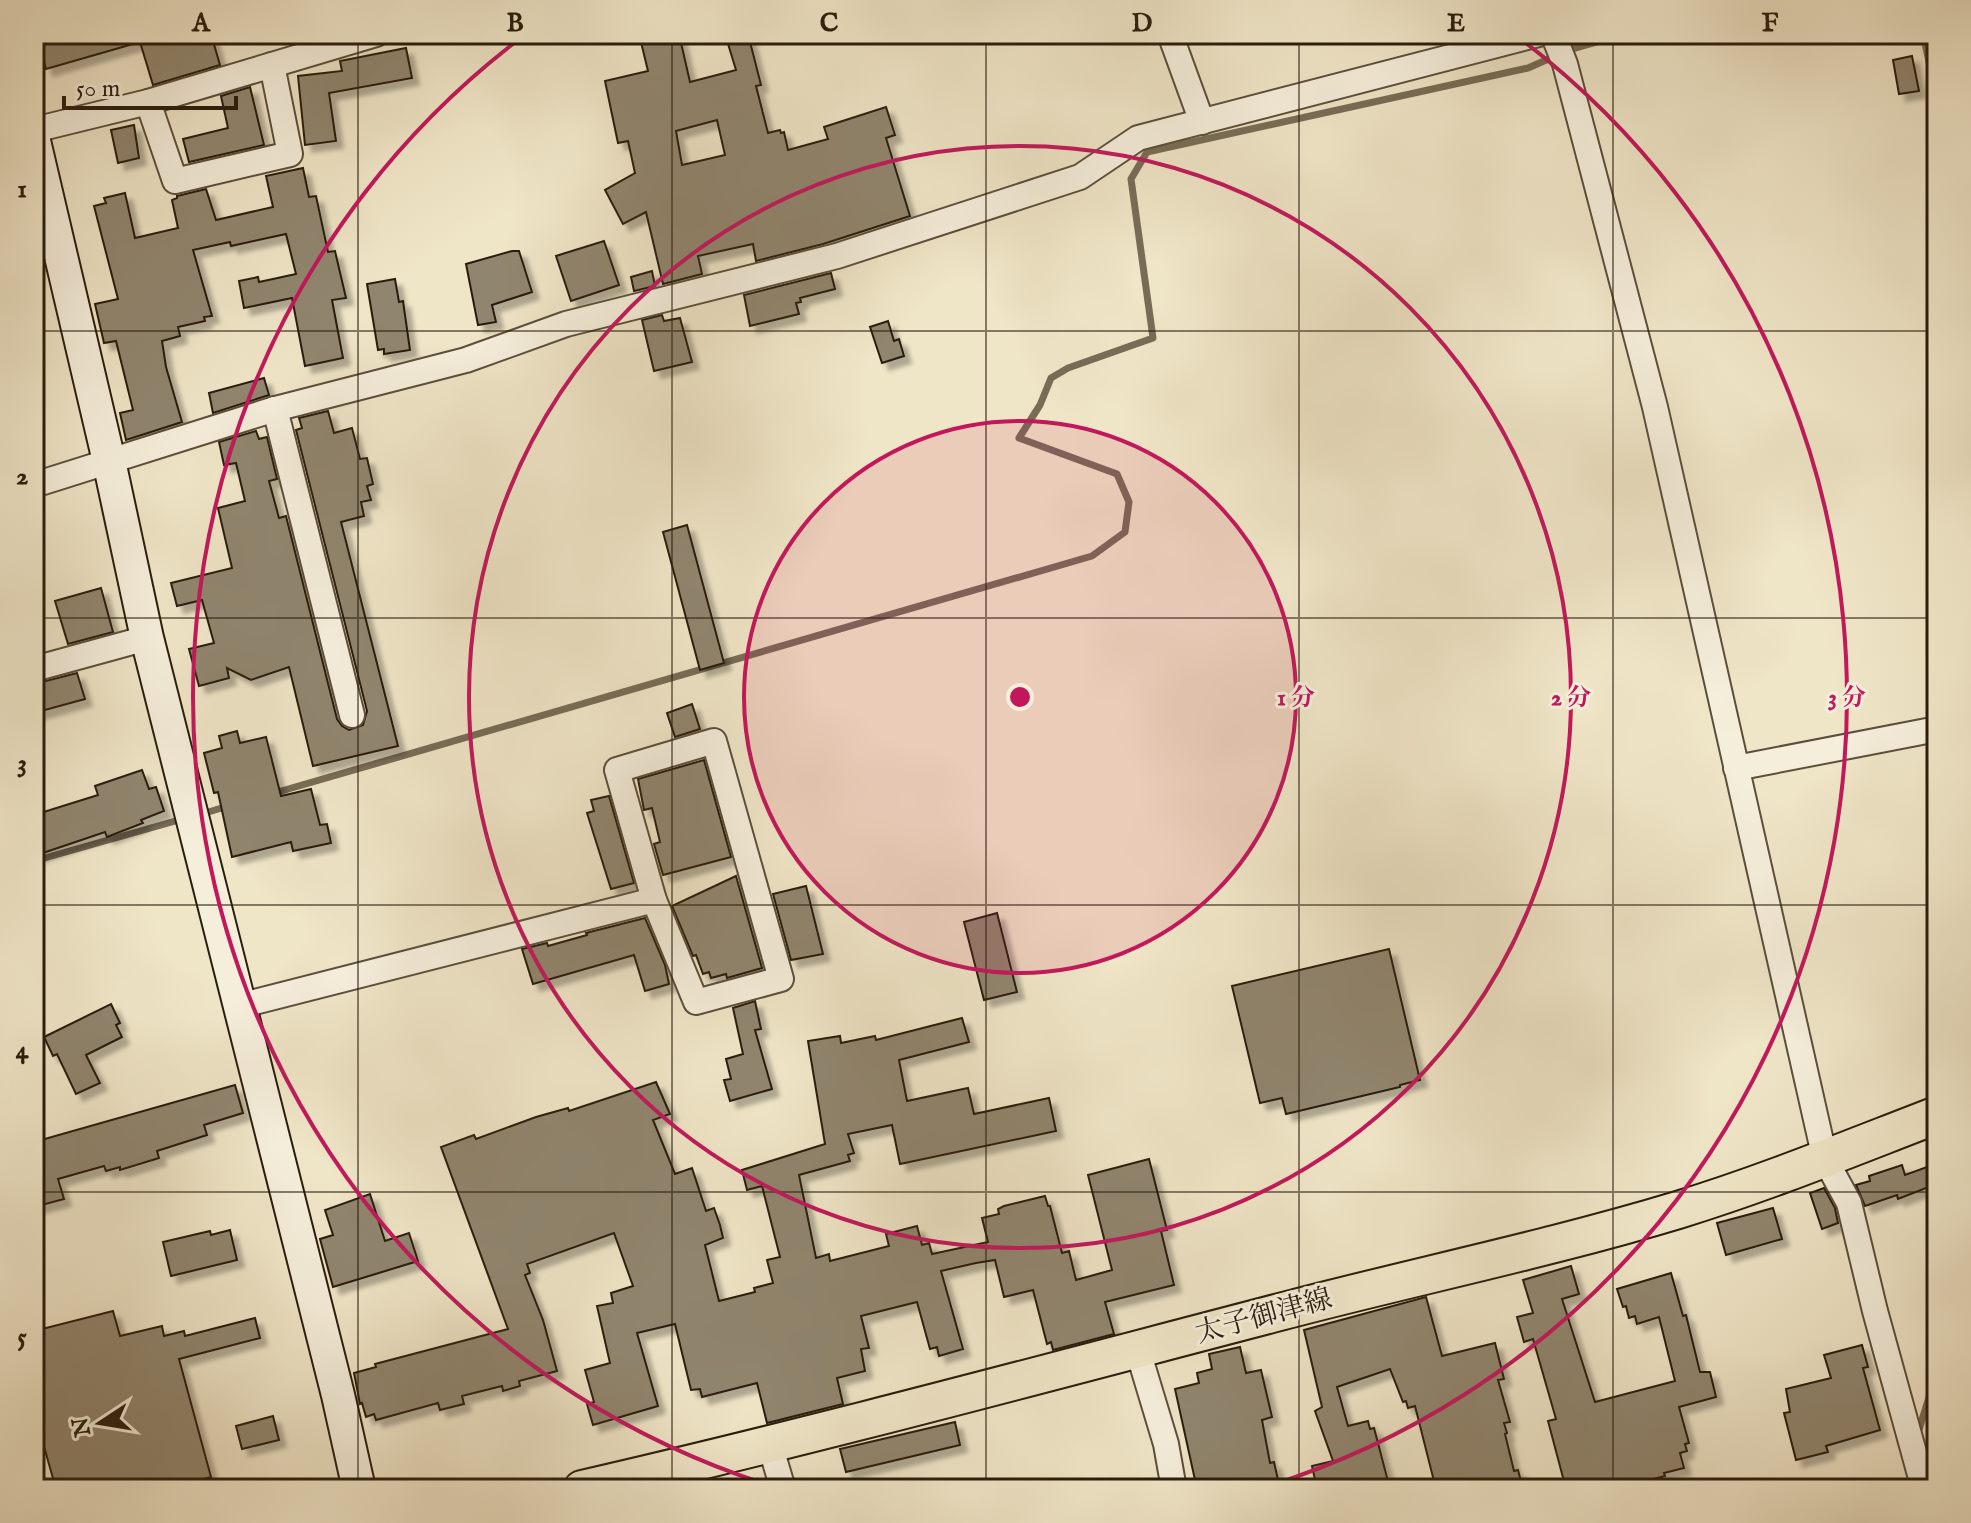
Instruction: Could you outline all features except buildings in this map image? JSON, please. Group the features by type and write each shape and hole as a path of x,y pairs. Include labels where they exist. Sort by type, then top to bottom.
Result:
{"main road":[{"name":"太子御津線","path":"582,1489 770,1445 1663,1214 1763,1182 1937,1115"}],"street":[{"path":"34,130 148,102 376,34"},
{"path":"1170,34 1202,122"},
{"path":"34,485 275,409 466,360 566,324 837,256 1080,177 1138,138 1539,34"},
{"path":"1553,34 1565,64 1655,407 1825,1159 1849,1203 1924,1489"},
{"path":"148,102 175,181 290,154 272,65"},
{"path":"34,141 147,638 359,1489"},
{"path":"275,409 352,715"},
{"path":"34,669 147,638"},
{"path":"1736,768 1937,729"},
{"path":"714,741 781,979 696,1002 654,900 617,770 714,741"},
{"path":"239,1006 654,900"},
{"path":"1138,1351 1166,1444 1174,1489"},
{"path":"770,1445 783,1489"}],"waterway":[{"path":"271,794 1092,556 1125,532 1129,502 1117,474 1019,438 1040,405 1051,378 1068,368 1153,338 1131,179 1147,152 1528,68 1569,50 1625,34"},
{"path":"1923,34 1937,99"},
{"path":"202,814 228,806"},
{"path":"34,861 186,818"},
{"path":"1918,1433 1937,1371"},
{"path":"1927,1456 1937,1484"}]}
